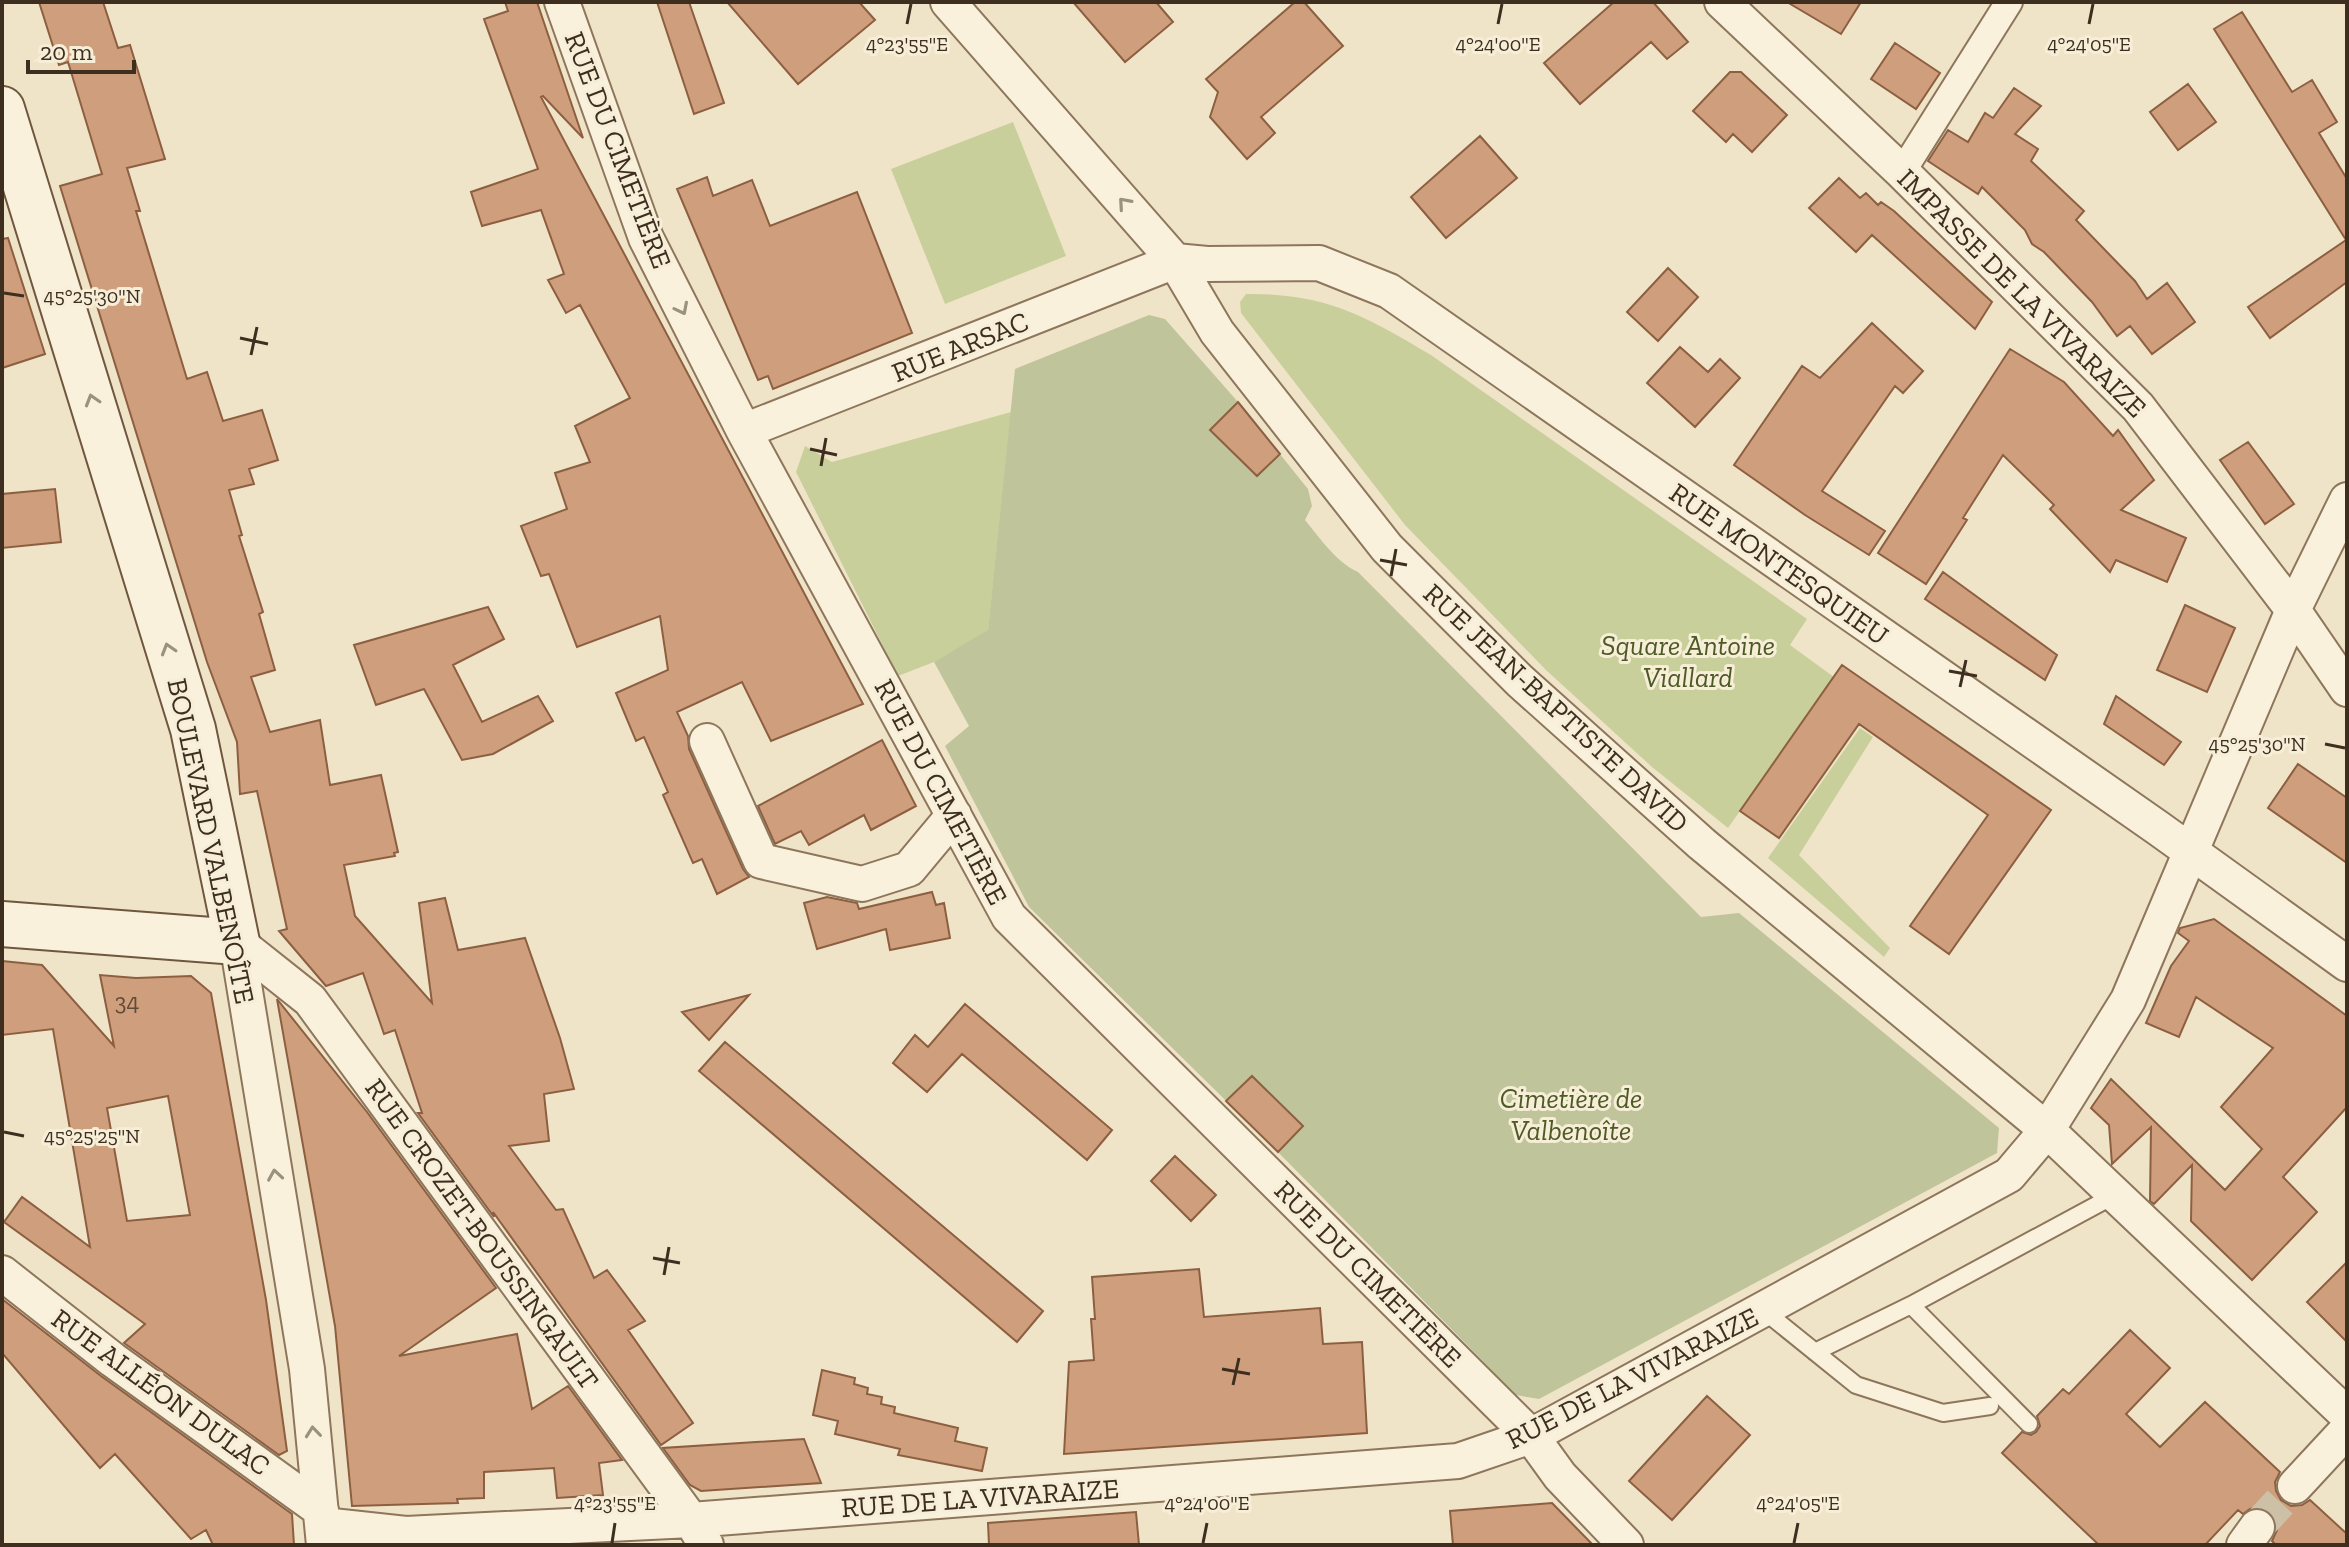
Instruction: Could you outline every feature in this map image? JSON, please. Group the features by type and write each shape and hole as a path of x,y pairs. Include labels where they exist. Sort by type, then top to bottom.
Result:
{"main road":[{"name":"BOULEVARD VALBENOÎTE","path":"2,109 193,729 237,942"},
{"path":"2,924 237,942"}],"street":[{"name":"RUE DU CIMETIÈRE","path":"562,2 646,238 744,431 1009,917 1531,1436 1560,1476 1626,1545"},
{"name":"RUE JEAN-BAPTISTE DAVID","path":"948,2 1175,261 1217,332 1387,548 1520,681 1702,844 2047,1130 2347,1415"},
{"name":"IMPASSE DE LA VIVARAIZE","path":"1722,2 1902,172 2138,407 2293,610 2347,689"},
{"path":"1902,172 2009,2"},
{"name":"RUE ARSAC","path":"744,431 1175,261"},
{"name":"RUE MONTESQUIEU","path":"1175,261 1207,264 1319,263 1389,291 2347,964"},
{"name":"RUE DE LA VIVARAIZE","path":"323,1527 409,1539 698,1533 1458,1461 1531,1436 2009,1175 2047,1130 2128,1000 2193,853 2293,610 2347,500"},
{"path":"707,741 761,861 862,884 909,869 954,815"},
{"name":"BOULEVARD VALBENOÎTE","path":"237,942 307,1369 323,1527"},
{"name":"RUE CROZET-BOUSSINGAULT","path":"237,942 310,1000 698,1533"},
{"name":"RUE ALLÉON DULAC","path":"2,1273 323,1527"},
{"path":"2295,1486 2347,1430"}],"lane":[{"path":"1815,1352 1911,1305 2115,1195"},
{"path":"1911,1305 2029,1424"},
{"path":"1763,1310 1856,1385 1943,1413 1990,1406"}],"green space":[{"path":"1013,122 1066,256 945,304 891,169"},
{"name":"Square Antoine Viallard","path":"1246,294 1322,303 1365,318 1407,341 1807,619 1790,645 1834,677 1728,828 1652,767 1546,670 1405,525 1241,313 1240,302"},
{"name":"Cimetière de Valbenoîte","path":"1149,315 1165,319 1238,402 1308,489 1312,506 1305,520 1323,542 1358,572 1701,917 1739,913 1999,1128 1997,1153 1539,1399 1516,1395 1278,1152 1029,907 945,746 969,726 934,662 988,630 1015,369"},
{"path":"1011,412 988,631 934,662 898,676 796,472 805,446 832,462"},
{"path":"1860,728 1873,737 1799,855 1890,948 1884,957 1768,858"}],"building":[{"path":"39,2 103,2 118,48 130,45 165,159 127,168 140,211 136,211 187,379 207,372 223,421 262,410 278,460 249,469 254,484 229,490 242,535 239,536 263,612 259,614 275,670 251,677 270,732 320,720 330,785 381,775 398,852 394,853 395,856 344,865 355,916 432,1003 419,903 445,898 458,950 525,938 560,1038 574,1089 544,1094 549,1141 509,1146 556,1210 563,1209 594,1278 607,1270 645,1321 628,1330 693,1423 661,1445 418,1113 422,1113 395,1030 384,1034 363,973 326,986 279,931 287,929 257,791 240,794 237,742 207,662 60,186 102,174 68,62 59,65"},
{"path":"505,2 537,2 583,138 541,97 863,704 771,741 742,682 677,712 688,736 689,749 749,877 717,894 702,859 693,863 663,795 668,792 644,737 636,741 616,693 668,670 660,616 577,647 549,574 541,576 521,526 567,509 555,473 590,462 575,426 630,398 580,305 566,313 548,280 564,274 541,210 482,226 471,192 538,169 484,19 508,11"},
{"path":"657,2 689,2 724,103 694,114"},
{"path":"727,2 859,2 875,20 798,84"},
{"path":"1073,2 1156,2 1173,22 1125,62"},
{"path":"1295,2 1304,2 1343,46 1261,117 1275,133 1247,159 1210,117 1218,92 1206,79"},
{"path":"1614,2 1653,2 1688,42 1667,59 1651,42 1580,104 1544,63"},
{"path":"1787,2 1861,2 1841,34"},
{"path":"2242,12 2292,92 2312,80 2337,122 2319,133 2347,179 2347,282 2270,338 2248,307 2346,240 2214,29"},
{"path":"1895,43 1940,73 1916,109 1871,79"},
{"path":"1730,72 1741,72 1787,115 1752,152 1733,134 1726,142 1693,111"},
{"path":"2188,84 2216,122 2178,150 2150,112"},
{"path":"2014,88 2041,106 2015,134 2038,149 2031,161 2084,211 2076,220 2135,281 2147,299 2167,283 2195,322 2152,354 2130,326 2117,336 2092,302 2044,252 2032,244 2025,230 1982,187 1978,194 1928,161 1948,130 1968,142 1985,113 1993,118"},
{"path":"1480,136 1517,178 1446,238 1411,197"},
{"path":"707,177 713,196 752,180 770,226 857,192 912,333 773,389 768,376 758,380 677,189"},
{"path":"1839,178 1860,198 1866,193 1878,205 1881,202 1894,211 1992,302 1975,329 1872,235 1856,252 1809,208"},
{"path":"8,238 45,354 2,368 2,239"},
{"path":"1668,268 1698,297 1658,341 1627,312"},
{"path":"1872,323 1923,371 1903,393 1895,386 1822,491 1885,531 1869,555 1734,465 1802,366 1820,378"},
{"path":"1680,347 1708,372 1720,359 1740,378 1695,427 1647,383"},
{"path":"2010,349 2064,382 2113,436 2118,430 2154,480 2121,510 2186,538 2167,582 2116,560 2110,572 2050,509 2054,505 2003,455 1963,518 1967,520 1926,584 1878,553"},
{"path":"1238,402 1280,454 1257,476 1210,430"},
{"path":"2248,442 2294,504 2265,524 2220,460"},
{"path":"55,489 61,542 2,548 2,494"},
{"path":"1943,572 2057,655 2045,680 1925,599"},
{"path":"2185,605 2235,628 2207,692 2157,670"},
{"path":"488,607 504,639 453,665 482,722 538,696 553,721 493,754 462,760 424,689 376,705 354,645"},
{"path":"1842,665 2051,810 1949,954 1910,926 1988,815 1859,724 1779,838 1740,811"},
{"path":"2116,696 2181,742 2164,765 2104,724"},
{"path":"882,740 916,806 871,830 864,815 809,845 801,831 775,844 758,806"},
{"path":"2298,764 2347,798 2347,863 2268,808"},
{"path":"932,892 936,905 944,903 950,938 890,950 886,929 817,949 804,903 827,897 857,903 859,909"},
{"path":"2214,919 2347,1016 2347,1107 2283,1177 2317,1212 2252,1280 2191,1221 2192,1165 2154,1204 2150,1201 2151,1127 2112,1164 2109,1125 2091,1108 2111,1079 2225,1190 2262,1149 2221,1107 2273,1048 2196,997 2179,1037 2146,1023 2171,966 2189,941 2178,933 2180,928"},
{"path":"2,961 42,965 114,1046 100,975 136,978 191,976 211,993 266,1300 287,1451 279,1455 124,1343 145,1324 4,1222 22,1197 90,1247 53,1029 2,1035","holes":["168,1096 190,1215 127,1221 107,1108"]},
{"path":"749,995 709,1040 682,1012"},
{"path":"277,999 367,1112 496,1288 399,1356 517,1334 532,1409 568,1386 622,1460 599,1463 603,1495 557,1498 554,1468 484,1472 484,1498 457,1499 458,1503 352,1506 335,1326"},
{"path":"965,1004 1112,1130 1087,1160 962,1054 927,1092 893,1063 915,1035 928,1047"},
{"path":"725,1042 1043,1311 1017,1342 699,1071"},
{"path":"1252,1076 1303,1126 1278,1152 1226,1101"},
{"path":"1175,1156 1216,1195 1191,1221 1151,1181"},
{"path":"2347,1262 2347,1342 2307,1302"},
{"path":"1199,1269 1204,1317 1320,1308 1323,1344 1362,1342 1367,1433 1064,1454 1069,1362 1094,1360 1092,1277"},
{"path":"2,1299 101,1376 292,1514 294,1545 213,1545 206,1530 191,1539 115,1454 100,1468 2,1353"},
{"path":"2130,1330 2170,1368 2126,1414 2160,1447 2205,1402 2280,1472 2275,1482 2281,1500 2291,1506 2310,1500 2347,1534 2347,1545 2276,1545 2272,1541 2277,1530 2275,1518 2268,1510 2258,1507 2243,1514 2238,1510 2205,1545 2099,1545 2002,1453 2022,1432 2031,1435 2036,1432 2040,1426 2037,1416 2063,1389 2069,1394"},
{"path":"822,1370 855,1378 854,1384 868,1388 867,1394 882,1397 881,1404 895,1407 894,1413 958,1428 955,1441 987,1448 982,1471 898,1455 900,1449 835,1434 838,1421 813,1415"},
{"path":"1707,1396 1750,1435 1672,1520 1629,1481"},
{"path":"804,1439 821,1483 701,1491 690,1485 663,1448"},
{"path":"1552,1503 1593,1545 1453,1545 1450,1511"},
{"path":"1136,1512 1139,1545 989,1545 988,1523"}],"tunnel":[{"path":"2257,1527 2295,1486"}]}
